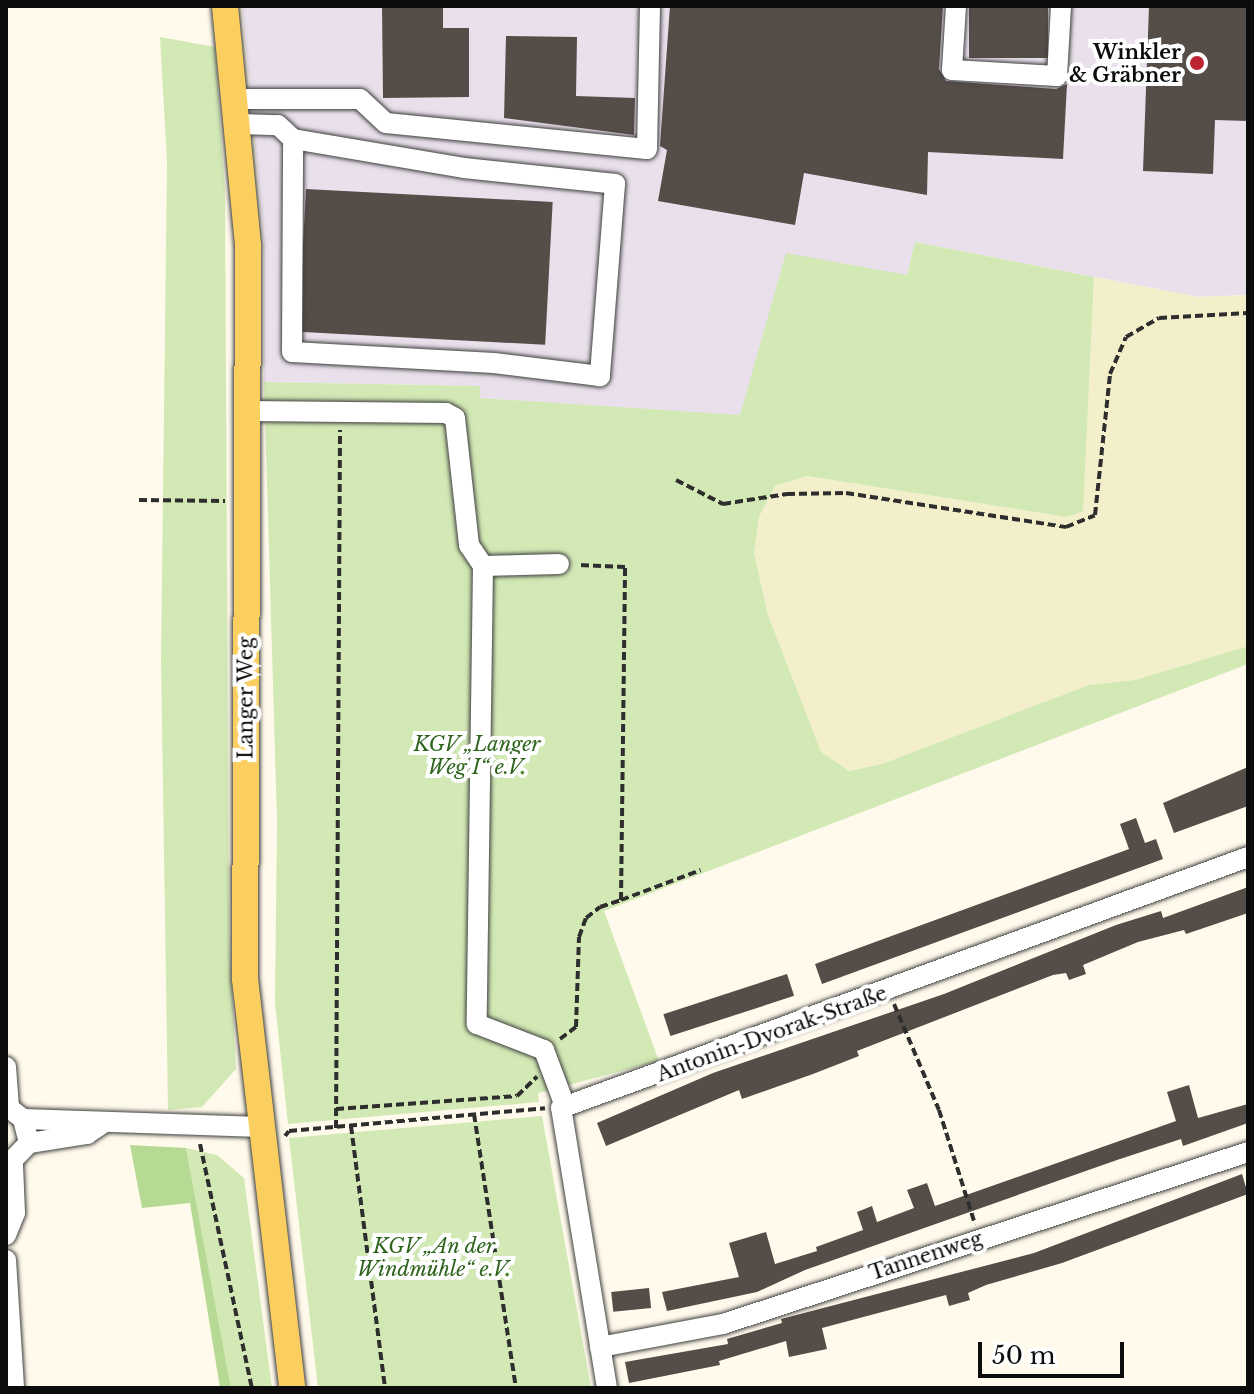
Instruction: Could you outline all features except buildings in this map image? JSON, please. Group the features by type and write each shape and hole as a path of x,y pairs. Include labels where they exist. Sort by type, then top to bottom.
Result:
{"main road":[{"name":"Langer Weg","path":"225,6 238,111 248,246 245,979 292,1388"}],"street":[{"path":"238,111 360,99 386,123 647,149 650,6"},
{"path":"956,6 952,70 1057,76 1061,6"},
{"path":"238,111 278,125 293,139 464,168 615,184 600,376 494,363 292,352 293,139"},
{"path":"248,411 446,413 455,418 469,545 483,566 477,1024 544,1050 553,1072 563,1107 607,1388"},
{"path":"483,566 559,564"},
{"name":"Antonin-Dvorak-Straße","path":"563,1107 1248,857"},
{"path":"6,1067 13,1110 29,1143"},
{"path":"13,1110 102,1124 261,1127"},
{"path":"6,1235 15,1213 9,1166 29,1143 87,1134 102,1124"},
{"name":"Tannenweg","path":"600,1347 723,1324 1248,1152"},
{"path":"6,1260 14,1388"}],"path":[{"path":"676,480 723,504 787,494 846,493 1066,527 1095,515 1110,374 1126,337 1159,318 1248,313"},
{"path":"336,1128 341,411"},
{"path":"139,500 247,500"},
{"path":"559,564 625,567 621,900"},
{"path":"544,1050 576,1027 579,937 586,918 600,907 701,870"},
{"path":"889,990 939,1110 980,1238"},
{"path":"336,1109 517,1096 529,1079 553,1072"},
{"path":"284,1150 283,1138 289,1131 563,1107"},
{"path":"474,1114 516,1388"},
{"path":"351,1126 385,1388"},
{"path":"199,1142 252,1388"}],"shaded area":[{"path":"242,6 1248,6 1248,295 1198,297 915,242 907,275 759,358 741,416 480,398 480,386 264,382 264,241"},
{"path":"1094,277 1198,297 1248,295 1248,646 1135,680 1089,685 882,764 848,771 821,753 768,615 754,553 759,517 775,486 807,476 1067,517 1082,511"}],"green space":[{"path":"160,37 215,47 225,191 229,933 236,1069 202,1107 168,1110 161,660 167,162"},
{"name":"KGV „Langer Weg I“ e.V.","path":"915,242 1094,277 1083,511 1067,517 807,476 775,486 759,517 754,553 768,615 821,752 849,771 882,764 1089,685 1135,680 1248,646 1248,664 604,911 659,1061 538,1093 539,1102 288,1124 275,1003 277,820 264,382 480,386 480,398 740,415 786,253 907,275"},
{"name":"KGV „An der Windmühle“ e.V.","path":"542,1116 591,1388 318,1388 289,1138"},
{"path":"130,1145 186,1148 231,1388 220,1388 190,1203 142,1208"},
{"path":"186,1148 217,1155 244,1178 272,1388 231,1388"}],"place":[{"name":"Winkler & Gräbner","path":"1197,63"}]}
